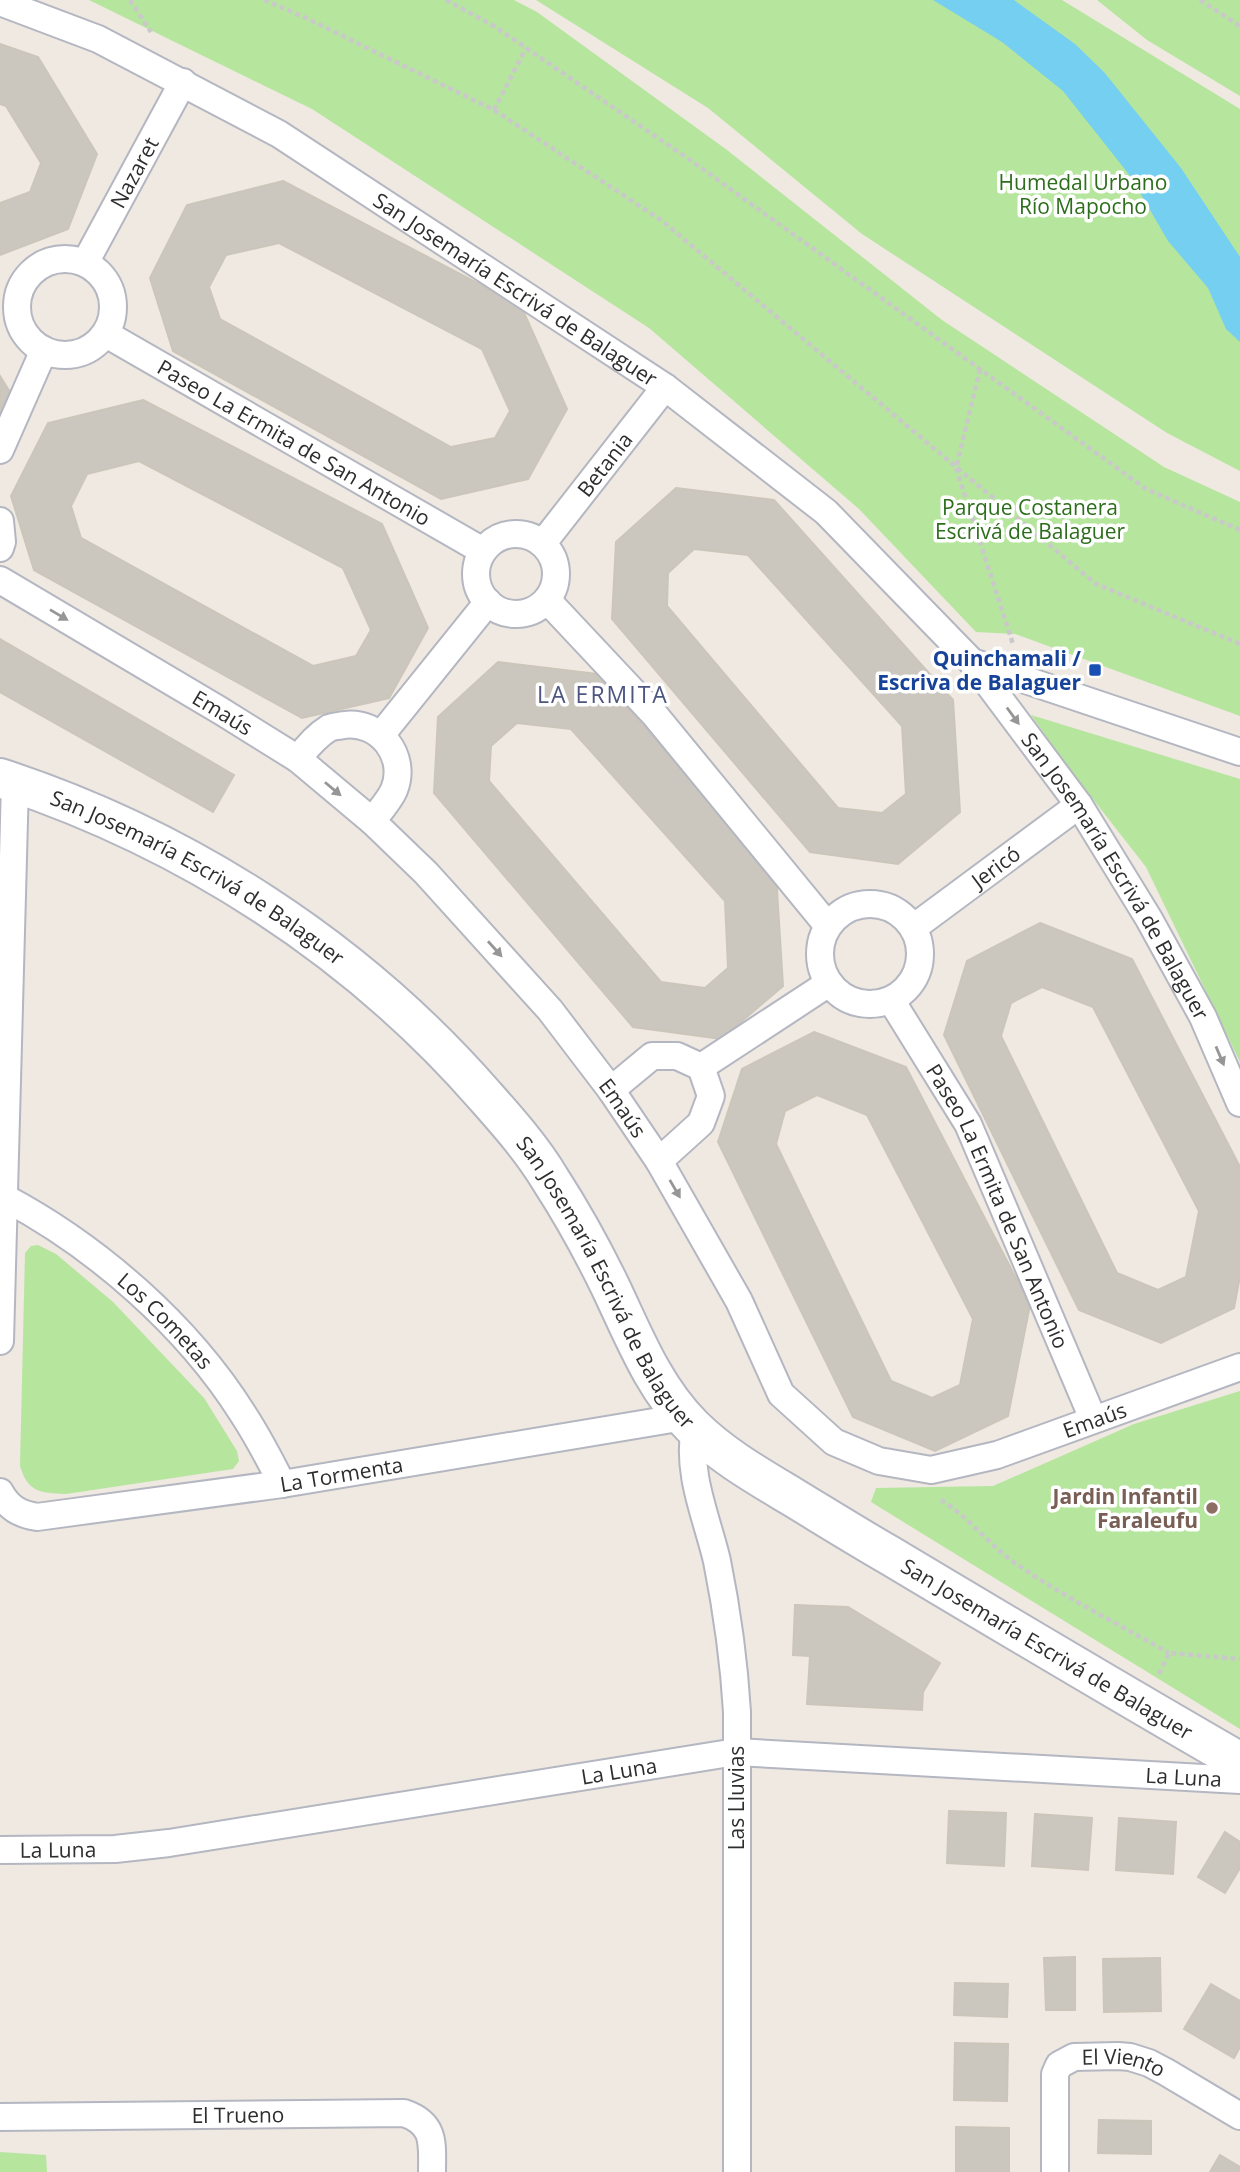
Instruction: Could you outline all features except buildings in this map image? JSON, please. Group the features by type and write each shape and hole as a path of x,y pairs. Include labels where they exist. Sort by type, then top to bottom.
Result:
{"street":[{"name":"San Josemaría Escrivá de Balaguer","path":"0,2 98,38 279,134 665,387 826,512 972,662 1079,805 1149,919 1203,1017 1240,1103"},
{"name":"Nazaret","path":"85,263 183,82"},
{"path":"71,259 85,263 99,273 109,286 113,310 106,334 97,344 71,355 57,355 44,350 31,341 22,329 9,295 43,264 71,259"},
{"name":"Paseo La Ermita de San Antonio","path":"106,334 483,551"},
{"path":"0,450 44,350"},
{"name":"Betania","path":"542,543 665,387"},
{"path":"0,521 0,548"},
{"path":"518,534 531,536 542,543 551,553 555,565 554,589 547,600 525,613 511,614 488,602 476,577 477,564 492,541 505,535 518,534"},
{"name":"Emaús","path":"0,580 298,759 372,821 426,873 550,1010 611,1090 659,1161 739,1301 781,1394 834,1442 878,1461 931,1470 997,1455 1240,1367"},
{"path":"547,600 654,714 828,926"},
{"path":"381,735 488,602"},
{"name":"San Josemaría Escrivá de Balaguer","path":"972,662 1240,752"},
{"path":"298,759 309,744 330,727 357,723 381,735 393,751 398,770 394,789 372,821"},
{"name":"San Josemaría Escrivá de Balaguer","path":"8,780 61,799 143,835 232,885 321,944 414,1021 493,1105 548,1175 589,1246 648,1365 689,1423 717,1448 742,1466 1240,1762"},
{"path":"0,1341 5,1198 8,780"},
{"name":"Jericó","path":"913,928 1079,805"},
{"path":"871,904 887,907 902,915 913,928 919,943 920,960 915,976 905,990 891,1000 874,1004 857,1002 841,995 829,983 822,969 822,940 828,926 839,914 854,906 871,904"},
{"path":"701,1067 829,983"},
{"name":"Paseo La Ermita de San Antonio","path":"891,1000 968,1124 1093,1419"},
{"path":"611,1090 652,1056 677,1056 701,1067 711,1096 701,1123 659,1161"},
{"name":"Los Cometas","path":"5,1198 55,1226 87,1249 153,1306 216,1376 250,1424 282,1484"},
{"name":"La Tormenta","path":"2,1502 26,1515 37,1517 282,1484 689,1423"},
{"name":"Las Lluvias","path":"689,1423 694,1471 723,1593 731,1643 737,1712 737,2172"},
{"name":"La Luna","path":"0,1850 115,1849 169,1843 736,1752 1240,1780"},
{"name":"El Viento","path":"1055,2172 1055,2074 1059,2065 1074,2057 1118,2056 1149,2063 1240,2116"},
{"name":"El Trueno","path":"0,2117 404,2113 420,2120 428,2128 432,2139 432,2172"}],"path":[{"path":"264,0 494,110 661,220 1096,584 1240,644"},
{"path":"446,0 494,26 693,162 1146,489 1240,530"},
{"path":"1200,0 1240,26"},
{"path":"494,110 526,48"},
{"path":"980,369 956,468 1024,678"},
{"path":"932,1494 954,1508 1014,1562 1100,1615 1169,1653 1240,1659"},
{"path":"1142,1706 1169,1653"}],"green space":[{"name":"Parque Costanera Escrivá de Balaguer","path":"89,0 514,0 537,12 727,150 942,320 1164,467 1240,502 1240,716 1015,634 976,632 859,509 649,328 312,109"},
{"name":"Humedal Urbano Río Mapocho","path":"536,0 1062,0 1240,109 1240,471 1167,433 862,234 708,108"},
{"path":"1097,0 1240,0 1240,96 1147,40"},
{"path":"1031,715 1240,779 1240,1062 1146,867"},
{"path":"38,1245 56,1254 113,1302 204,1398 237,1451 239,1461 233,1469 66,1494 42,1492 31,1486 20,1466 25,1253 31,1246"},
{"path":"1240,1391 1240,1729 871,1502 876,1488 993,1486 1134,1424"},
{"path":"0,2152 46,2155 47,2172 0,2172"}],"water":[{"path":"933,0 1014,0 1075,44 1104,72 1181,168 1240,257 1240,342 1226,329 1208,288 1168,241 1131,177 1063,91 1002,42"}],"place":[{"name":"Quinchamali / Escriva de Balaguer","path":"1095,670"},
{"name":"Jardin Infantil Faraleufu","path":"1212,1508"}],"district":[{"name":"LA ERMITA","path":"603,694"}]}
